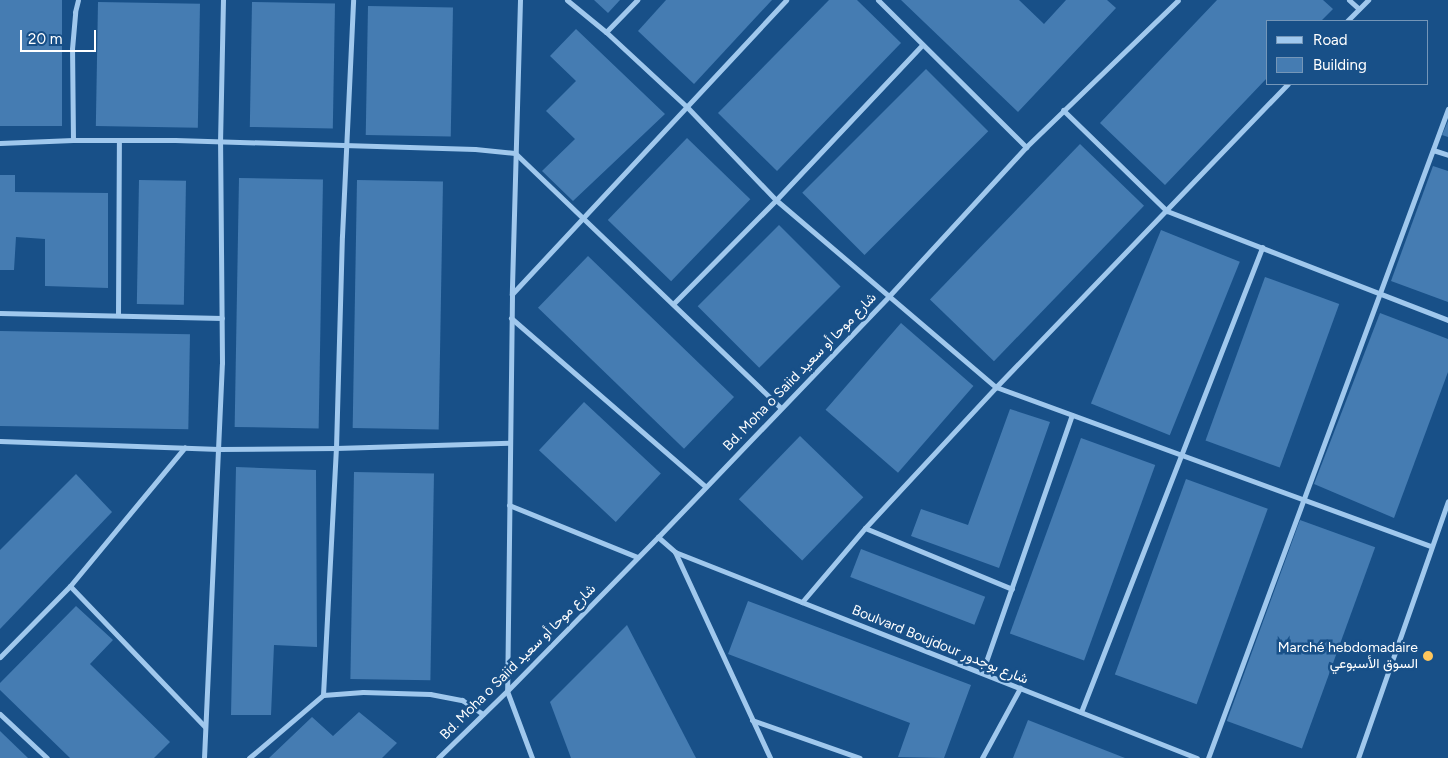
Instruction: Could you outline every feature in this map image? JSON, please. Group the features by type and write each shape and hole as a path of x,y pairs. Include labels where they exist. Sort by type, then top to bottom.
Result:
{"street":[{"path":"72,140 72,49 75,12 78,0"},
{"path":"204,758 219,449 222,318 220,143 223,0"},
{"path":"323,695 336,448 353,0"},
{"path":"520,0 509,443 507,691 532,758"},
{"path":"567,0 606,32 687,107 776,200 996,387 1431,546"},
{"path":"606,32 637,0"},
{"path":"512,294 786,0"},
{"path":"878,0 1026,147"},
{"name":"Bd. Moha o Saiid شارع موحا أو سعيد","path":"438,758 507,691 658,537 889,296 1026,147 1178,0"},
{"path":"1349,0 1359,9"},
{"path":"1348,20 1368,0"},
{"path":"674,303 776,200 922,45"},
{"path":"802,602 865,528 996,387 1287,85"},
{"path":"1208,758 1448,109"},
{"path":"1063,110 1168,210 1448,320"},
{"path":"118,315 119,140"},
{"path":"0,143 119,140 475,149 515,153 674,303 781,408"},
{"path":"1433,150 1448,155"},
{"path":"1081,712 1262,247"},
{"path":"0,313 222,318"},
{"path":"512,318 705,486"},
{"path":"982,673 1072,415"},
{"path":"0,441 219,449 509,443"},
{"path":"0,657 70,586 186,447"},
{"path":"1358,758 1448,501"},
{"path":"508,505 637,557"},
{"path":"865,528 1012,589"},
{"path":"658,537 675,552 770,758"},
{"name":"Boulvard Boujdour شارع بوجدور","path":"675,552 1197,758"},
{"path":"70,586 205,727"},
{"path":"982,758 1020,688"},
{"path":"249,758 323,695 363,692 430,694 462,700 483,714"},
{"path":"0,714 47,758"},
{"path":"752,720 860,758"}],"building":[{"path":"0,0 62,0 62,126 0,126"},
{"path":"594,0 620,0 608,13"},
{"path":"666,0 772,0 694,84 638,31"},
{"path":"829,0 857,0 901,43 777,171 718,113"},
{"path":"901,0 1019,0 1044,24 1066,0 1107,0 1116,8 1018,112"},
{"path":"1217,0 1323,0 1333,9 1322,20 1266,20 1266,79 1165,185 1100,123"},
{"path":"98,2 200,4 198,128 96,126"},
{"path":"252,2 335,3 333,128 250,127"},
{"path":"368,6 453,7 451,136 366,135"},
{"path":"576,29 665,114 573,201 542,171 575,139 546,111 576,81 550,56"},
{"path":"926,69 988,131 864,255 802,193"},
{"path":"1448,121 1448,137 1442,135"},
{"path":"687,138 750,199 671,281 608,220"},
{"path":"1080,144 1144,206 994,361 930,299"},
{"path":"1433,166 1448,171 1448,302 1391,281"},
{"path":"0,175 15,175 15,192 108,193 108,288 45,286 45,239 16,237 14,270 0,270"},
{"path":"239,178 323,179 319,428 235,427"},
{"path":"139,180 186,181 184,305 137,304"},
{"path":"357,180 443,182 439,429 353,428"},
{"path":"779,225 841,287 759,368 698,306"},
{"path":"1161,230 1240,262 1170,435 1091,403"},
{"path":"588,256 734,397 684,449 538,308"},
{"path":"1265,277 1339,304 1280,468 1205,441"},
{"path":"1380,313 1448,339 1448,372 1394,518 1314,484"},
{"path":"901,323 973,386 898,473 826,410"},
{"path":"0,331 190,334 188,429 0,426"},
{"path":"584,402 661,474 616,522 539,450"},
{"path":"1010,409 1050,422 999,568 911,536 921,509 968,525"},
{"path":"800,436 863,497 802,560 739,499"},
{"path":"1081,438 1155,465 1084,660 1010,633"},
{"path":"236,467 316,470 317,647 274,645 271,715 231,715"},
{"path":"354,472 434,473 430,680 350,679"},
{"path":"76,474 112,512 0,629 0,550"},
{"path":"1186,479 1268,509 1197,704 1115,674"},
{"path":"1300,520 1375,547 1302,748 1227,721"},
{"path":"861,549 985,597 974,625 850,577"},
{"path":"748,601 971,685 944,758 898,757 910,723 728,654"},
{"path":"76,606 113,640 90,664 170,742 154,758 70,758 0,690 0,683"},
{"path":"627,625 696,758 571,758 550,702"},
{"path":"359,712 397,743 382,758 269,758 312,717 333,736"},
{"path":"1028,720 1125,758 1013,758"},
{"path":"0,731 28,758 0,758"}],"place":[{"name":"Marché hebdomadaire السوق الأسبوعي","path":"1428,656"}]}
